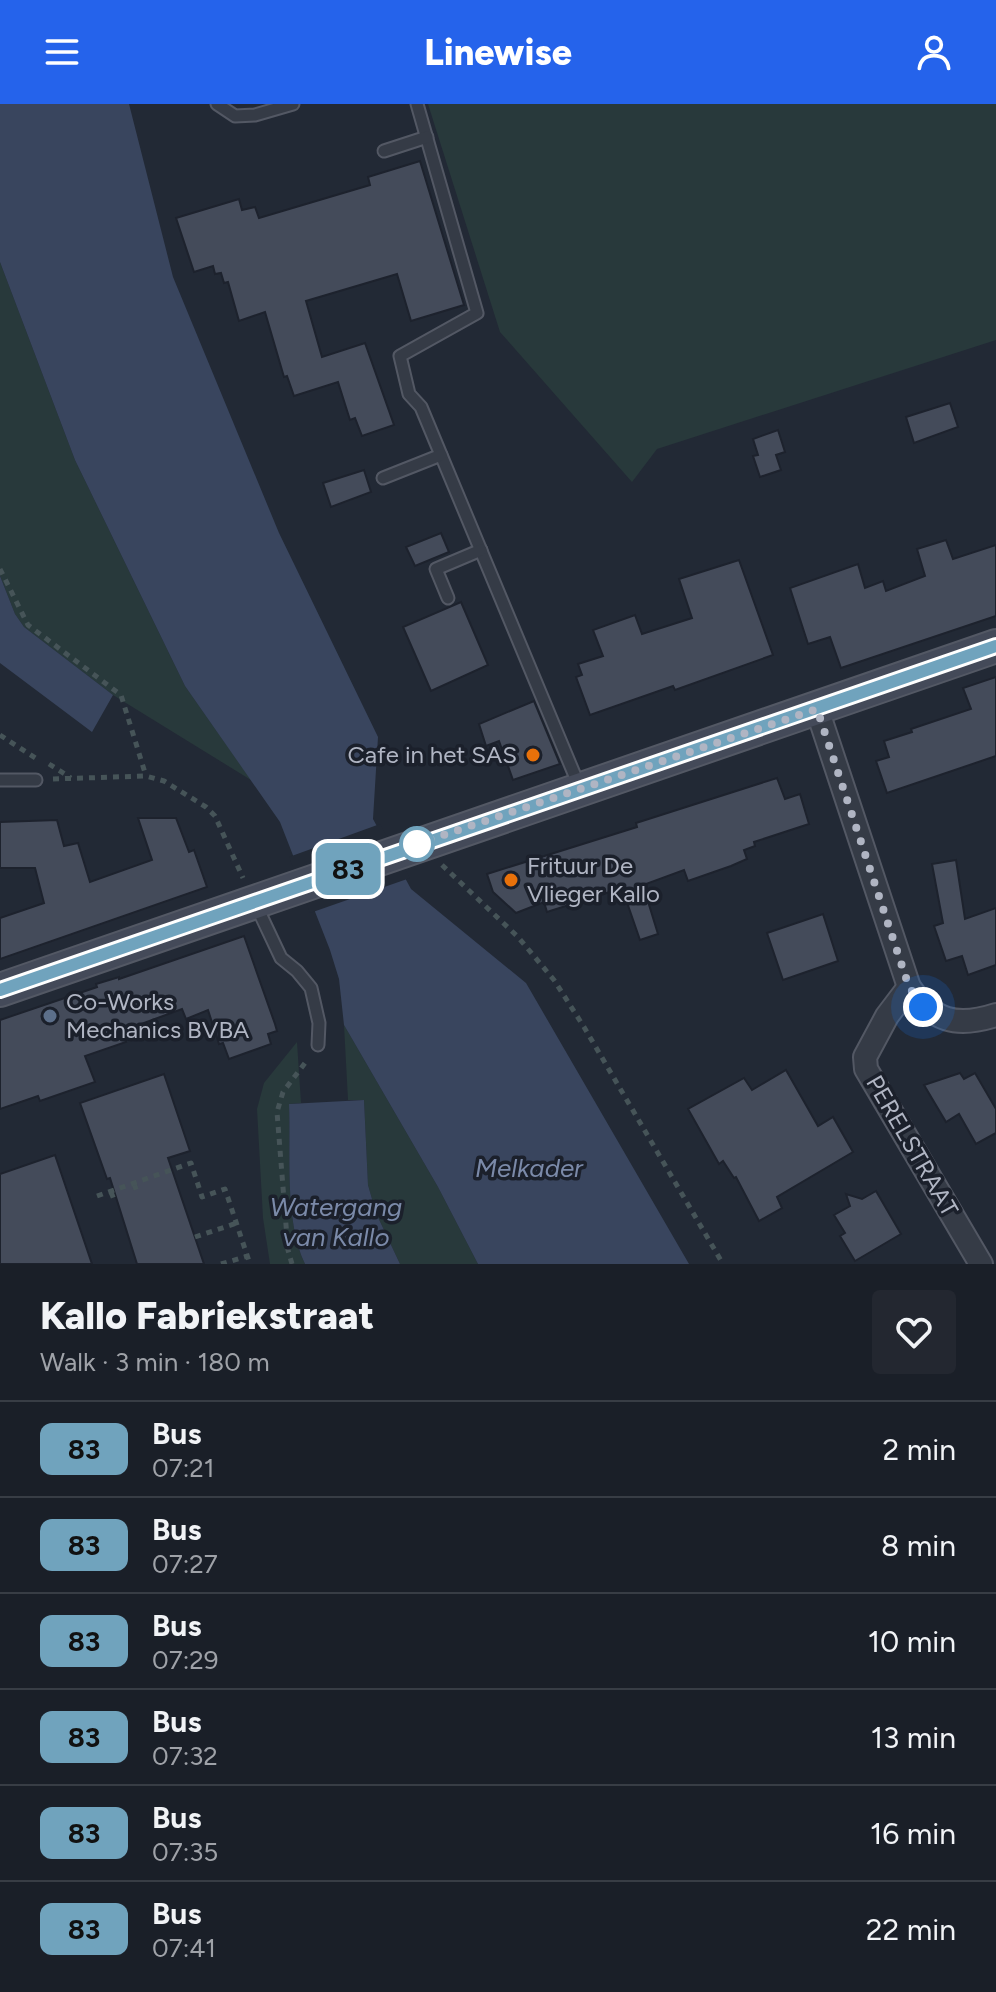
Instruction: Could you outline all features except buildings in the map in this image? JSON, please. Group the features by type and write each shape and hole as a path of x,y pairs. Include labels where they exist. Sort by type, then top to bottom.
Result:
{"main road":[{"path":"0,990 996,646"}],"street":[{"path":"817,709 909,987 923,1007 945,1020 968,1021 996,1015"},
{"name":"PERELSTRAAT","path":"909,987 887,1016 865,1057 866,1069 981,1264"}],"lane":[{"path":"217,104 235,116 255,115 293,104"},
{"path":"417,104 477,313 400,356 409,394 421,407 581,788"},
{"path":"384,151 427,137"},
{"path":"383,478 441,455"},
{"path":"448,598 436,569 481,550"},
{"path":"0,780 36,780"},
{"path":"261,899 281,958 311,988 319,1023 318,1045"}],"path":[{"path":"0,569 28,625 121,695 146,776"},
{"path":"0,735 73,779"},
{"path":"36,780 146,776 164,781 215,816 261,899"},
{"path":"421,843 518,937 554,980 723,1264"},
{"path":"292,1264 288,1250 277,1112 283,1092 318,1045"},
{"path":"97,1196 191,1163 202,1197 225,1189 250,1264"},
{"path":"134,1184 138,1194"},
{"path":"111,1192 115,1202"},
{"path":"195,1237 237,1223"},
{"path":"221,1264 248,1256"}],"shaded area":[{"path":"428,104 996,104 996,340 657,449 632,482 500,332"},
{"path":"0,262 75,460 185,686 251,780 113,695 24,627 15,614 0,576"},
{"path":"344,1025 438,1187 478,1264 400,1264 376,1213 368,1185 364,1100 348,1100"},
{"path":"297,1042 301,1103 289,1104 290,1186 294,1227 305,1264 270,1264 263,1218 257,1109 264,1083"}],"water":[{"name":"Melkader","path":"0,104 129,104 173,277 279,533 378,737 373,819 411,889 526,983 689,1264 478,1264 438,1187 344,1025 339,979 330,950 280,822 185,686 75,460 0,262"},
{"path":"0,576 15,614 24,627 113,695 92,732 0,663"},
{"name":"Watergang van Kallo","path":"364,1100 368,1185 376,1213 400,1264 305,1264 298,1247 291,1207 289,1104"}],"pier":[{"path":"380,824 410,878 310,913 289,857"}],"bus line":[{"name":"83","path":"0,990 996,646"}],"place":[{"name":"Cafe in het SAS","path":"533,755"},
{"name":"Frituur De Vlieger Kallo","path":"511,880"},
{"name":"Co-Works Mechanics BVBA","path":"50,1016"}],"route":[{"path":"417,844 817,709 909,987 923,1007"}]}
